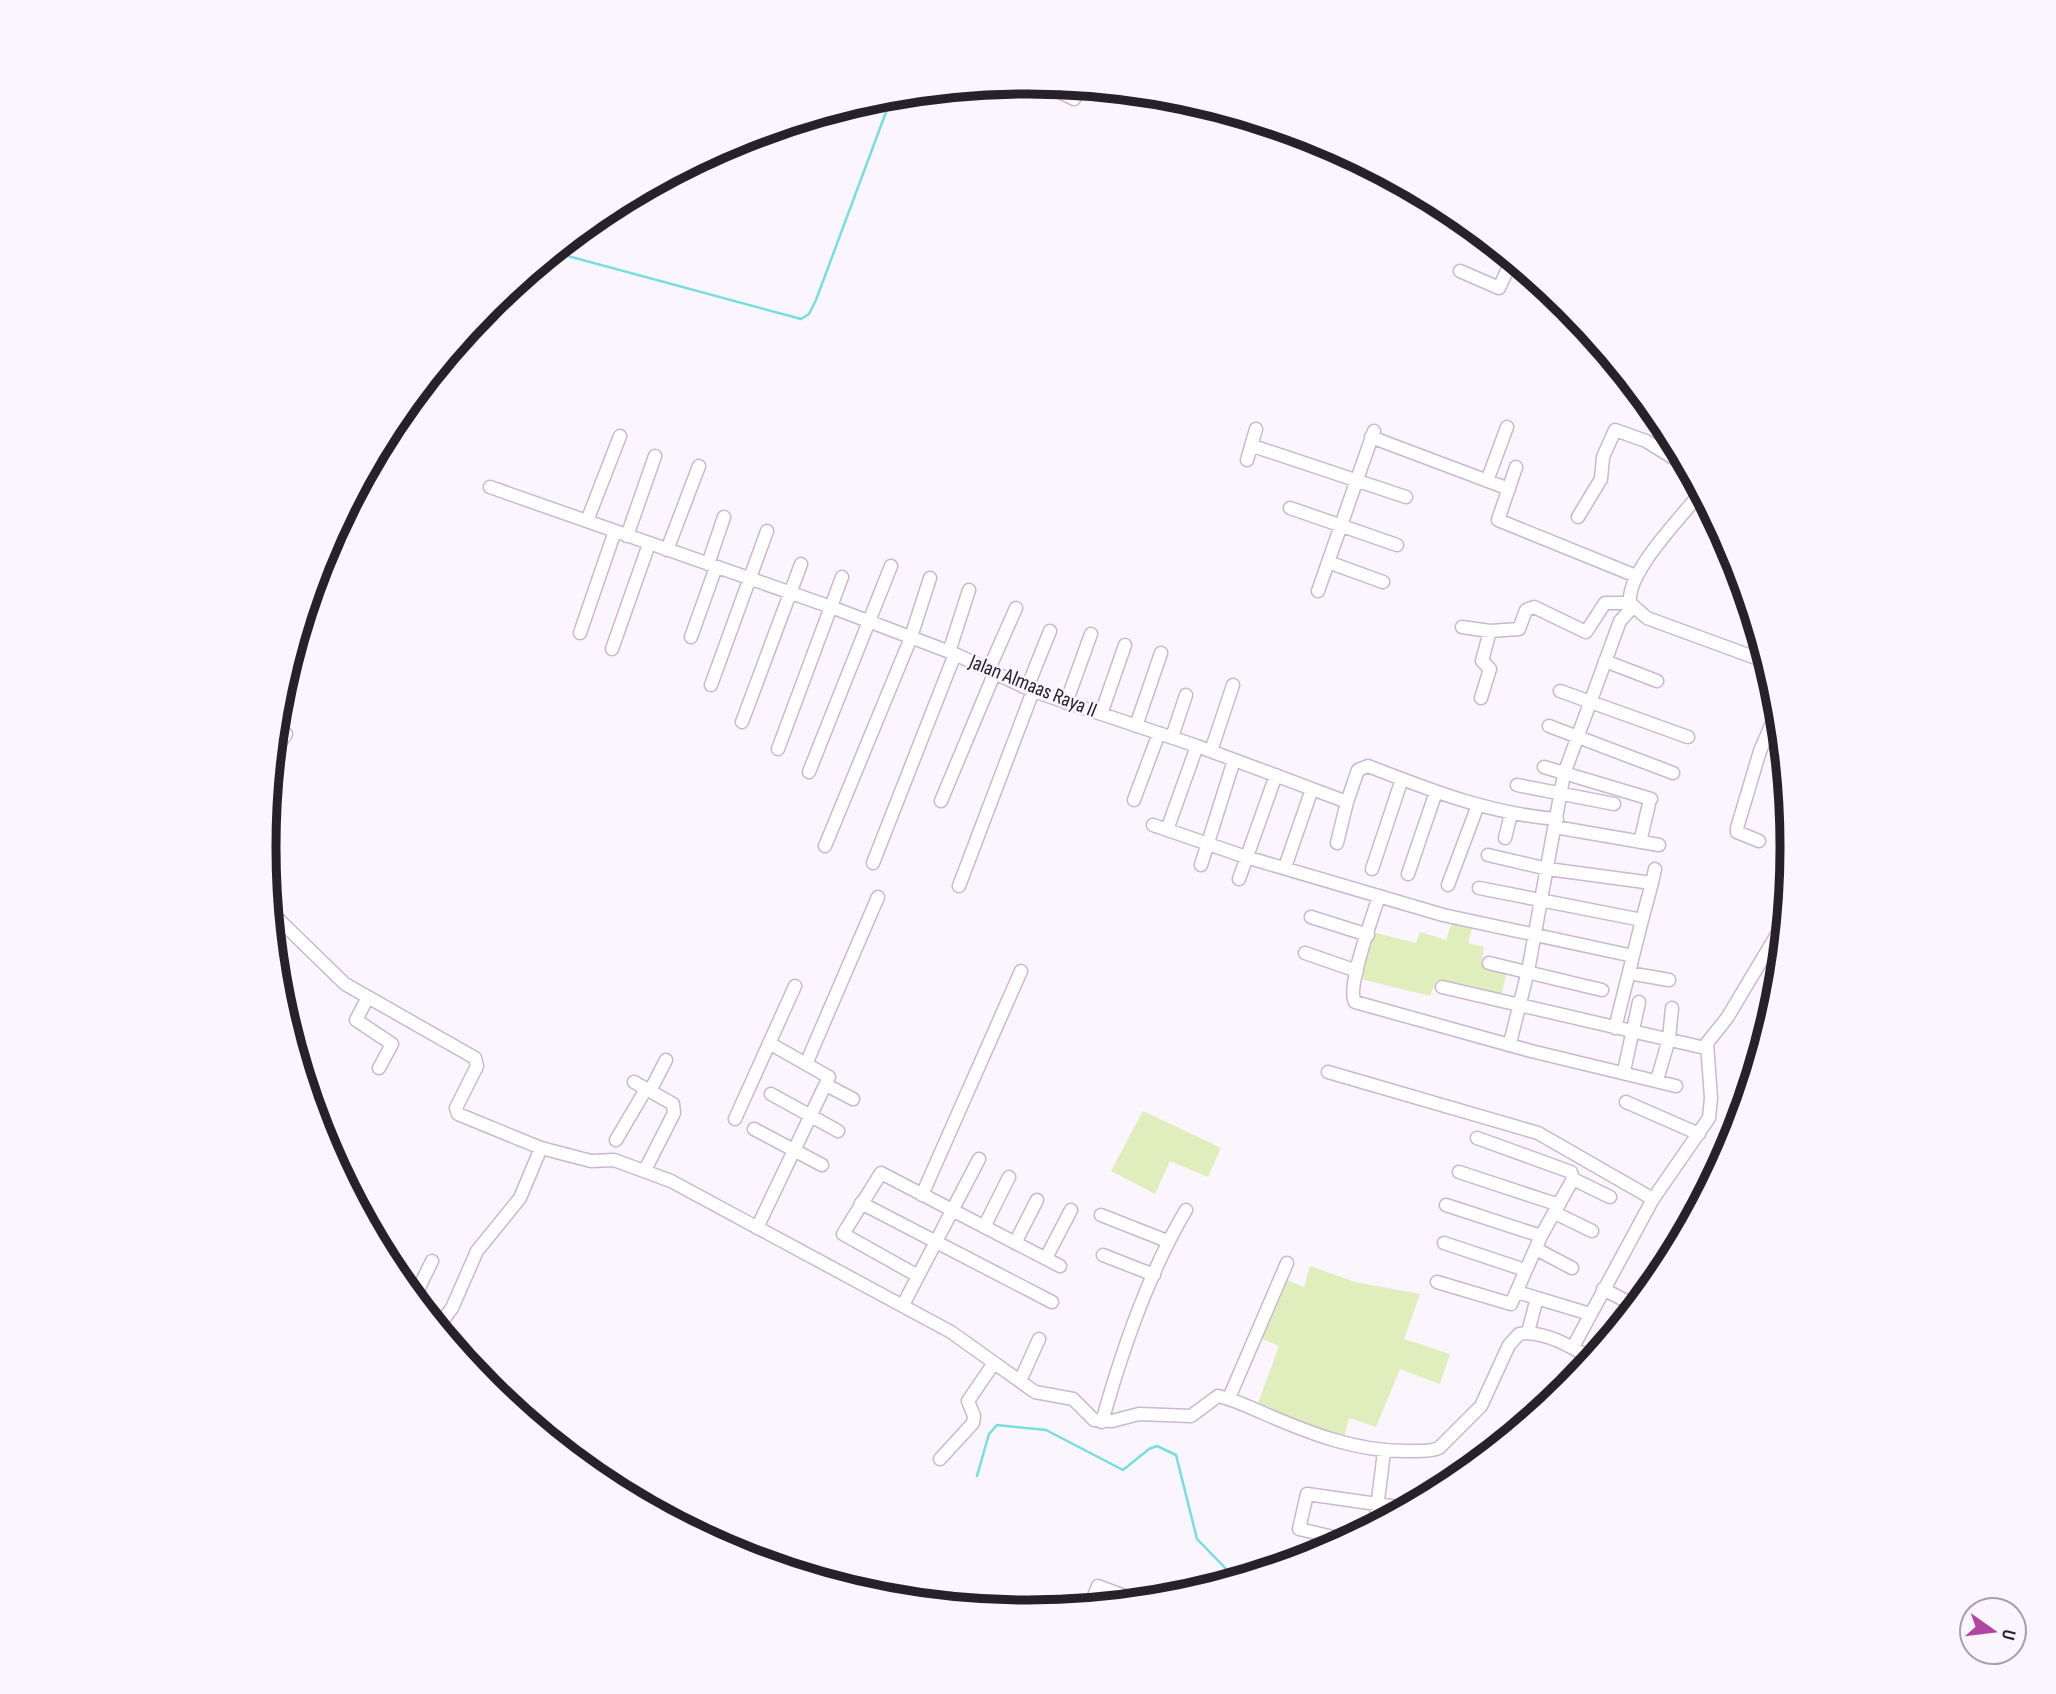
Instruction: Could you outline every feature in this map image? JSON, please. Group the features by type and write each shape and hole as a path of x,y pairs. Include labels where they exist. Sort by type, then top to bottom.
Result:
{"street":[{"path":"1067,96 1074,99"},
{"path":"1460,271 1499,288 1508,268"},
{"path":"1487,481 1507,427"},
{"path":"1247,460 1256,429"},
{"path":"1578,517 1601,478 1603,457 1615,430 1646,441 1671,456"},
{"path":"1318,591 1373,434 1509,489"},
{"path":"587,521 621,436"},
{"path":"1253,446 1406,497"},
{"path":"580,633 655,456"},
{"path":"667,550 699,466"},
{"path":"1516,467 1498,520 1636,576"},
{"name":"Jalan Almaas Raya II","path":"490,487 831,607 911,640 952,653 1066,703 1197,746 1347,802"},
{"path":"1695,499 1636,576 1629,593 1632,605 1647,618 1756,658"},
{"path":"1290,508 1397,545"},
{"path":"691,637 724,517"},
{"path":"711,685 751,580 766,531"},
{"path":"612,649 649,544"},
{"path":"1328,562 1383,582"},
{"path":"742,722 801,564"},
{"path":"809,772 891,566"},
{"path":"778,749 842,576"},
{"path":"825,846 911,640 930,578"},
{"path":"873,863 952,653 969,590"},
{"path":"1462,627 1490,631 1519,629 1526,610 1534,607 1586,632 1605,603 1632,605"},
{"path":"1510,1043 1528,971 1564,774 1620,621 1632,605"},
{"path":"941,801 1016,608"},
{"path":"959,886 1050,631"},
{"path":"1481,698 1490,668 1482,661 1490,631"},
{"path":"1066,703 1091,634"},
{"path":"1101,714 1125,645"},
{"path":"1136,726 1161,653"},
{"path":"1605,662 1657,681"},
{"path":"1211,751 1233,685"},
{"path":"1560,691 1688,737"},
{"path":"1134,800 1186,695"},
{"path":"1549,726 1673,773"},
{"path":"1759,841 1737,832 1737,828 1760,751 1770,727"},
{"path":"1167,830 1197,746"},
{"path":"1201,864 1234,760"},
{"path":"1337,843 1347,802 1362,766 1511,814 1659,845"},
{"path":"1544,767 1650,801 1640,842"},
{"path":"1239,879 1276,775"},
{"path":"1372,869 1402,779"},
{"path":"1517,785 1614,804"},
{"path":"1285,867 1312,789"},
{"path":"1408,874 1436,792"},
{"path":"1448,885 1478,805"},
{"path":"1505,838 1511,814"},
{"path":"1153,825 1246,857 1443,915 1633,956"},
{"path":"1488,855 1548,869 1651,883"},
{"path":"1615,1028 1655,869"},
{"path":"1479,888 1642,920"},
{"path":"1379,896 1357,971 1352,996 1355,1002 1676,1086"},
{"path":"806,1064 878,897"},
{"path":"1311,917 1368,935"},
{"path":"279,919 334,974 368,997 475,1058 477,1066 456,1112 541,1148 591,1161 614,1160 645,1170 903,1305 951,1332 1020,1381 1047,1396 1073,1399 1088,1416 1102,1422 1139,1414 1191,1416 1218,1396 1328,1438 1384,1452 1439,1448 1481,1406 1509,1345 1519,1334 1528,1332 1584,1354"},
{"path":"1573,1348 1653,1199 1699,1134 1710,1111 1705,1048 1744,992 1774,940"},
{"path":"1305,953 1357,971"},
{"path":"1489,963 1602,990"},
{"path":"922,1195 1021,971"},
{"path":"1629,973 1669,980"},
{"path":"735,1119 795,986"},
{"path":"1442,987 1705,1048"},
{"path":"368,997 356,1020 392,1044 379,1068"},
{"path":"1624,1071 1639,1002"},
{"path":"1657,1080 1669,1039 1672,1008"},
{"path":"757,1228 830,1077 769,1043"},
{"path":"616,1140 666,1060"},
{"path":"1328,1072 1538,1133 1653,1199"},
{"path":"634,1082 673,1104 675,1108 645,1170"},
{"path":"826,1085 853,1100"},
{"path":"771,1094 838,1131"},
{"path":"1626,1102 1699,1134"},
{"path":"754,1129 822,1165"},
{"path":"1437,1282 1509,1305 1541,1236 1573,1178 1572,1171 1477,1138"},
{"path":"443,1320 452,1308 477,1251 520,1198 541,1148"},
{"path":"903,1305 979,1160"},
{"path":"1459,1172 1557,1209 1592,1231"},
{"path":"918,1276 846,1237 845,1228 881,1173 1060,1266"},
{"path":"984,1227 1009,1177"},
{"path":"1573,1178 1610,1198"},
{"path":"1015,1243 1037,1200"},
{"path":"861,1203 1052,1301"},
{"path":"1446,1205 1541,1236"},
{"path":"1046,1258 1071,1210"},
{"path":"1102,1422 1113,1385 1167,1241 1186,1210"},
{"path":"1101,1215 1167,1241"},
{"path":"1444,1243 1525,1270"},
{"path":"1536,1249 1572,1268"},
{"path":"1103,1255 1154,1275"},
{"path":"419,1288 432,1261"},
{"path":"1229,1398 1287,1263"},
{"path":"1603,1289 1627,1302"},
{"path":"1517,1292 1590,1314"},
{"path":"1528,1332 1537,1298"},
{"path":"1020,1381 1039,1339"},
{"path":"940,1459 973,1423 974,1416 968,1401 994,1363"},
{"path":"1377,1514 1384,1452"},
{"path":"1329,1536 1298,1529 1307,1494 1390,1506"},
{"path":"1094,1596 1098,1586 1119,1594"}],"green space":[{"path":"1452,922 1472,928 1468,943 1484,947 1481,964 1507,970 1501,997 1436,981 1430,996 1361,979 1372,932 1416,943 1420,932 1446,940"},
{"path":"1143,1111 1221,1148 1208,1177 1170,1161 1155,1194 1111,1171"},
{"path":"1310,1266 1355,1282 1420,1294 1404,1339 1450,1354 1440,1384 1400,1369 1376,1427 1349,1418 1344,1437 1257,1406 1279,1346 1260,1338 1284,1279 1304,1287"}],"waterway":[{"path":"564,255 801,319 809,314 816,300 888,108"},
{"path":"977,1476 989,1434 997,1425 1046,1430 1123,1470 1149,1449 1157,1446 1176,1455 1197,1539 1229,1572"}]}
